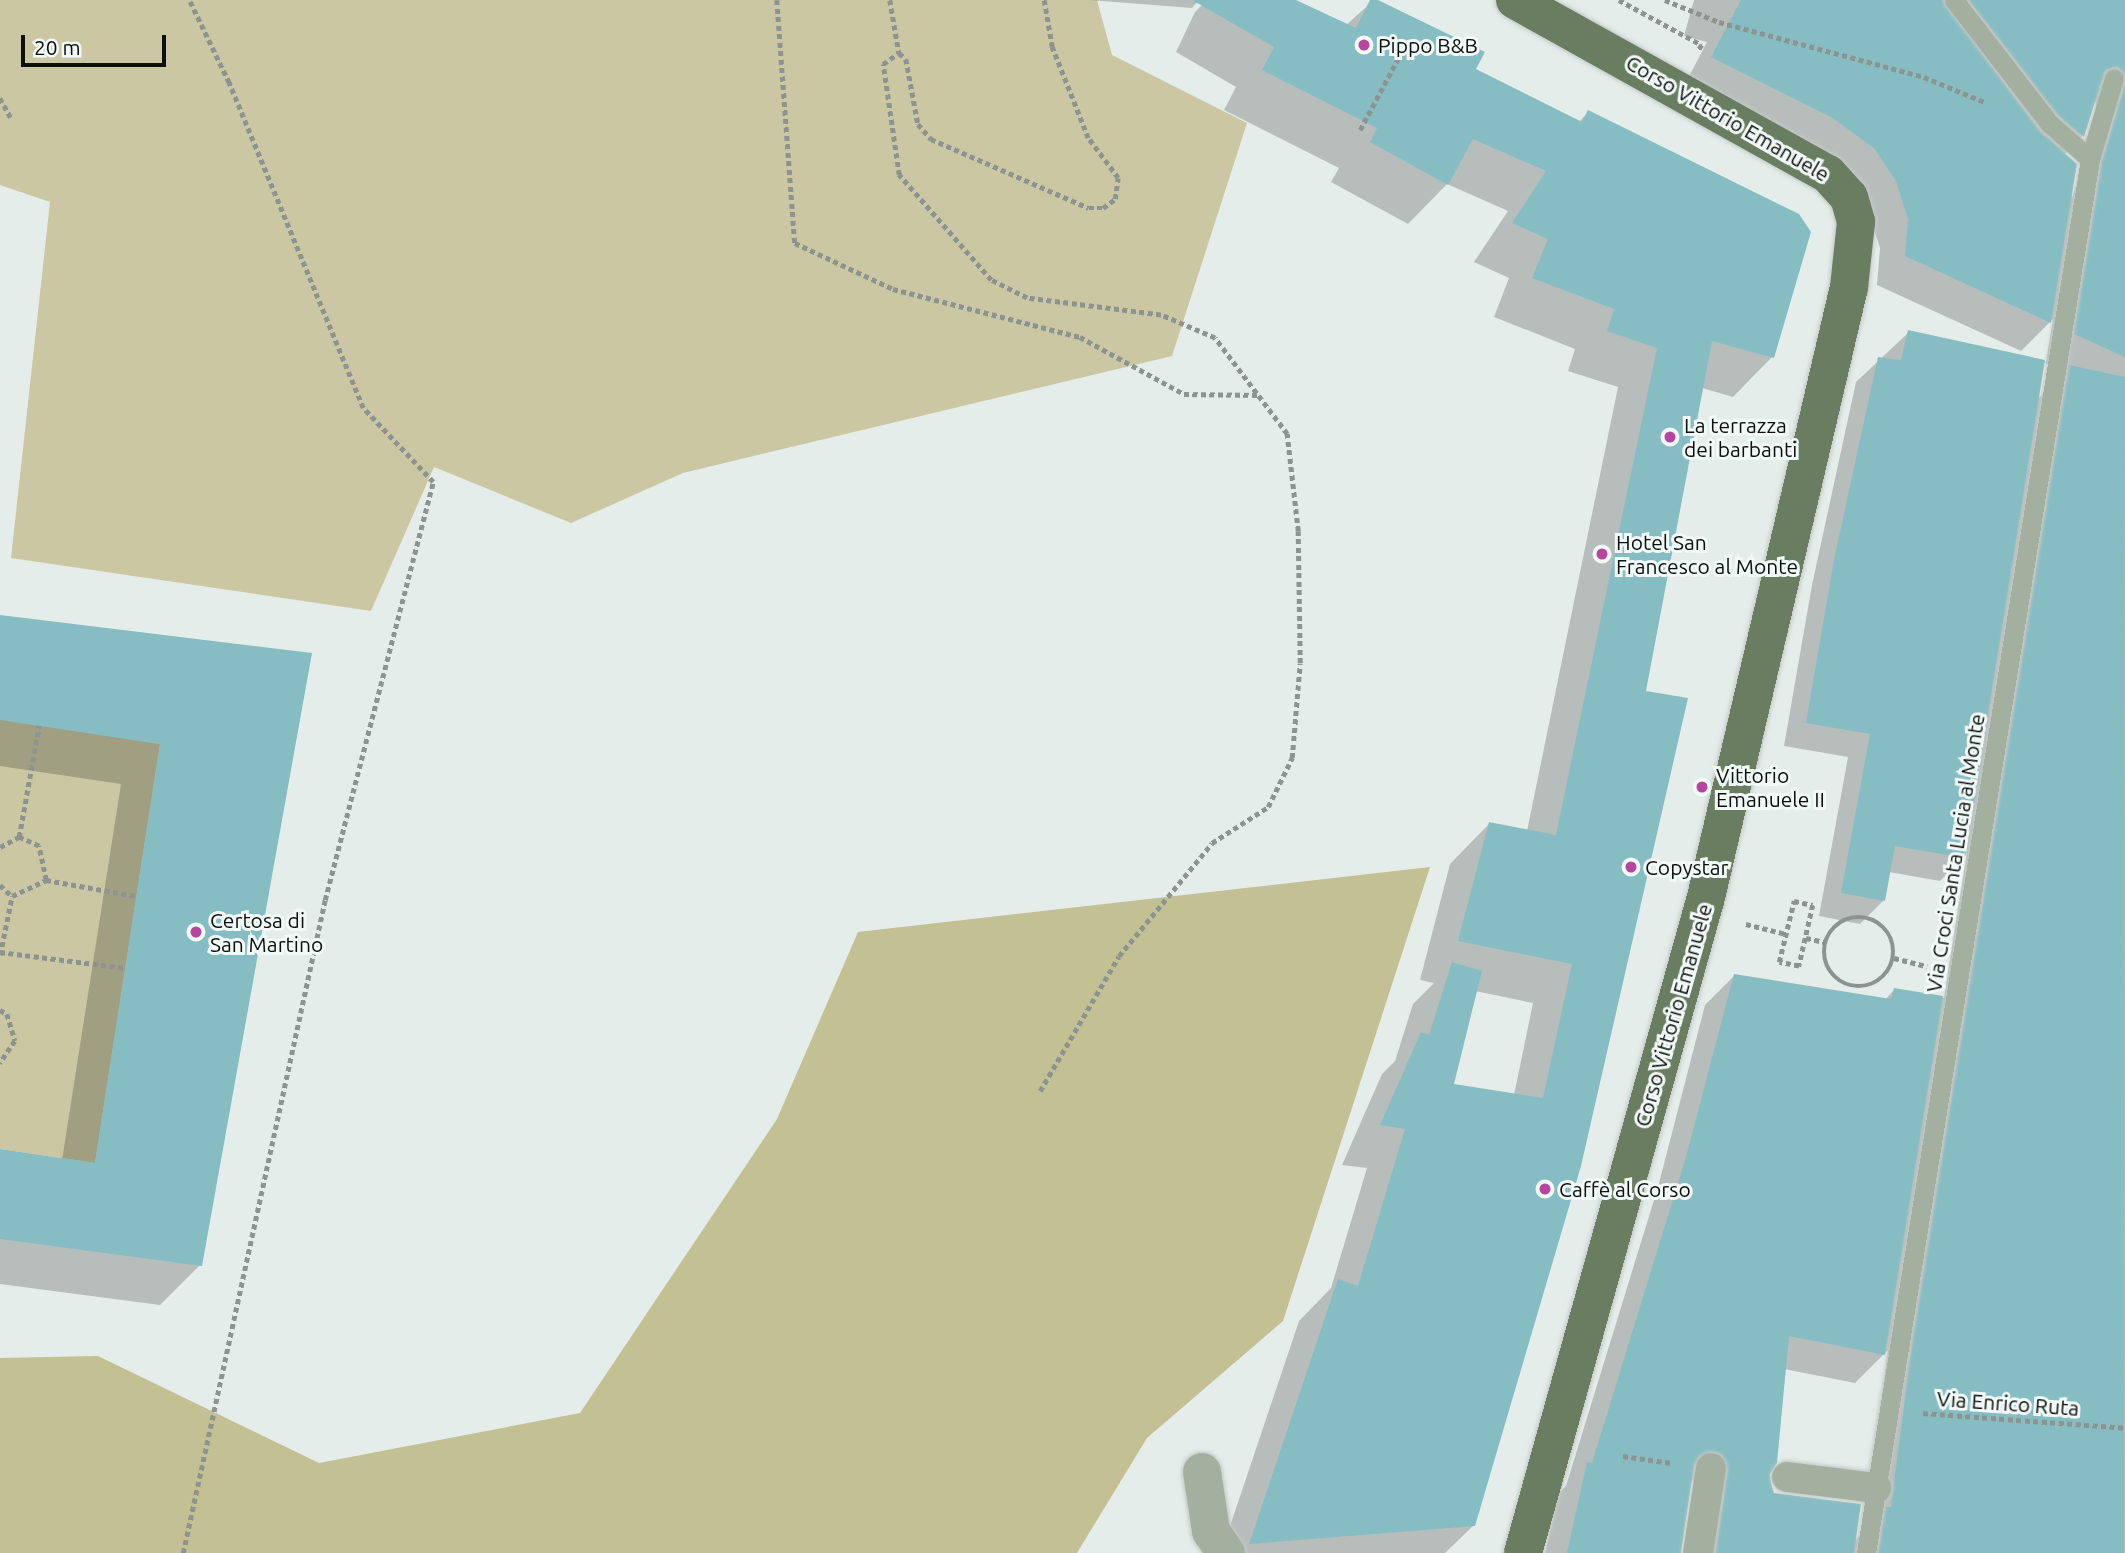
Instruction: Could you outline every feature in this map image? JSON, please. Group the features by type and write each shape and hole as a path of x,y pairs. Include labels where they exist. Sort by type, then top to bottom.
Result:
{"main road":[{"name":"Corso Vittorio Emanuele","path":"1515,0 1828,174 1849,197 1856,222 1849,287 1706,897 1523,1553"}],"street":[{"path":"1698,1553 1712,1468"},
{"path":"1202,1472 1211,1531 1226,1553"},
{"path":"1787,1477 1877,1488"}],"lane":[{"path":"1954,0 2049,123 2090,159"},
{"name":"Via Croci Santa Lucia al Monte","path":"1866,1553 2090,159 2114,78"}],"path":[{"path":"183,1553 325,900 433,482 363,408 229,83 189,0"},
{"path":"776,0 795,243 893,289 1080,337 1184,394 1259,395"},
{"path":"890,0 899,53 906,59 918,124 931,139 1089,208 1103,208 1119,193 1118,178 1088,138 1052,47 1044,0"},
{"path":"1619,0 1702,45 1695,58"},
{"path":"1665,0 1719,22 1924,77 1998,110"},
{"path":"1360,130 1402,49"},
{"path":"899,53 883,64 899,175 991,280 1027,298 1161,315 1215,338 1287,434 1298,531 1300,663 1292,758 1268,807 1212,843 1119,956 1040,1091"},
{"path":"0,99 12,120"},
{"path":"19,837 39,726"},
{"path":"0,847 19,837"},
{"path":"19,837 39,846 46,880"},
{"path":"12,896 46,880 136,896"},
{"path":"0,885 12,896"},
{"path":"12,896 0,953 125,968"},
{"path":"1794,901 1813,905 1806,938 1799,967 1779,962 1794,901"},
{"path":"1863,917 1884,926 1891,936 1894,958 1881,979 1853,987 1829,969 1825,942 1842,921 1863,917"},
{"path":"1734,921 1786,934"},
{"path":"1806,938 1825,942"},
{"path":"0,1010 7,1014 15,1041 0,1063"},
{"name":"Via Enrico Ruta","path":"1889,1410 2125,1428"}],"shaded area":[{"path":"0,0 1097,0 1112,55 1247,123 1172,356 683,473 571,523 434,467 371,611 11,558 50,202 0,185"},
{"path":"0,719 160,744 95,1163 0,1149"},
{"path":"1430,867 1283,1321 1147,1438 1077,1553 0,1553 0,1358 98,1356 319,1463 580,1413 777,1119 858,932"}],"building":[{"path":"1192,0 1296,0 1356,28 1370,0 1378,0 1485,52 1476,69 1582,122 1588,110 1799,214 1811,232 1774,358 1712,341 1646,691 1688,698 1581,1166 1475,1526 1249,1544 1338,1279 1358,1286 1405,1129 1380,1125 1421,1032 1429,1035 1452,962 1482,971 1454,1084 1543,1098 1572,964 1458,941 1489,822 1556,835 1657,348 1607,331 1614,309 1532,278 1548,239 1512,223 1546,171 1473,139 1448,185 1370,142 1377,128 1262,70 1274,47"},
{"path":"1741,0 1942,0 2039,131 2077,164 2051,323 1905,256 1908,219 1896,181 1874,148 1831,117 1711,57"},
{"path":"1969,0 2125,0 2125,73 2117,66 2105,70 2084,137 2058,115"},
{"path":"2125,84 2125,357 2074,334 2102,162"},
{"path":"1908,330 2045,360 1965,858 1895,846 1885,901 1841,893 1870,734 1806,723 1834,560 1878,357 1901,360"},
{"path":"2069,365 2125,377 2124,1553 1878,1553 1886,1507 1891,1507 1910,1359"},
{"name":"Certosa di San Martino","path":"0,615 312,653 202,1266 0,1239 0,1149 95,1163 160,744 0,720"},
{"path":"1734,974 1891,999 1894,988 1943,996 1885,1355 1789,1336 1777,1463 1770,1474 1771,1483 1774,1493 1861,1504 1854,1553 1716,1553 1728,1470 1722,1455 1713,1451 1698,1457 1694,1465 1681,1553 1567,1553 1587,1462 1592,1463 1686,1157"}],"place":[{"name":"Pippo B&B","path":"1364,45"},
{"name":"La terrazza dei barbanti","path":"1670,437"},
{"name":"Hotel San Francesco al Monte","path":"1602,554"},
{"name":"Vittorio Emanuele II","path":"1702,787"},
{"name":"Copystar","path":"1631,867"},
{"name":"Certosa di San Martino","path":"196,932"},
{"name":"Caffè al Corso","path":"1545,1189"}]}
